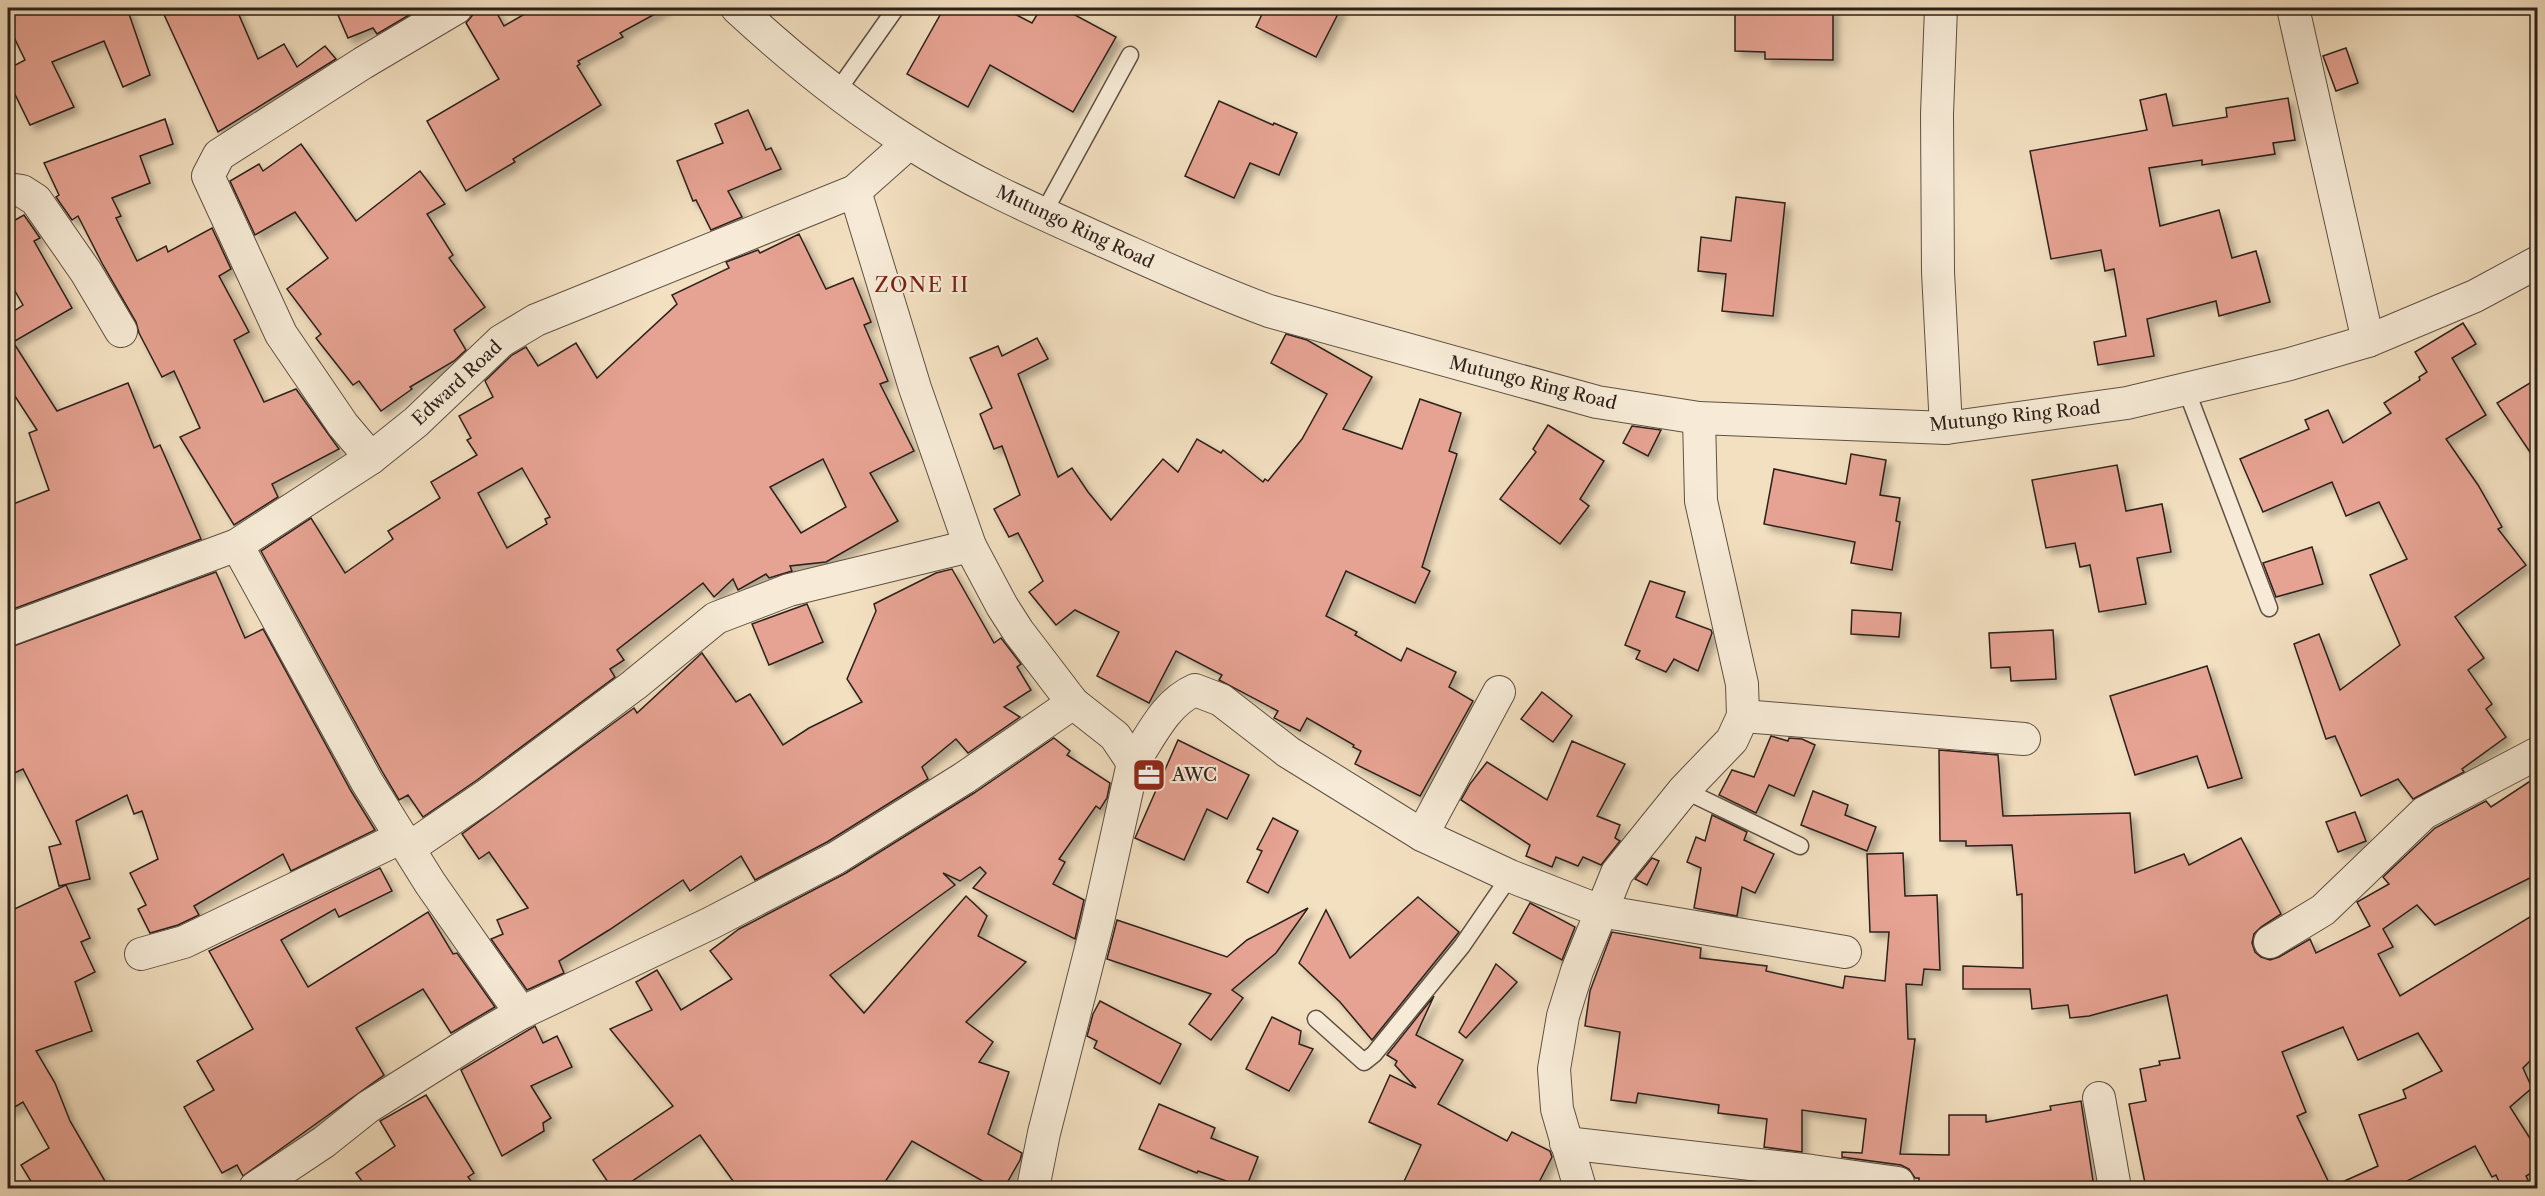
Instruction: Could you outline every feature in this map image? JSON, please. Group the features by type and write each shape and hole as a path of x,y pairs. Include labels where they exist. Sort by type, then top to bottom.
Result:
{"street":[{"path":"371,458 343,425 282,334 208,176 219,155 363,63 456,8"},
{"name":"Mutungo Ring Road","path":"737,8 836,93 909,143 1043,214 1226,295 1269,311 1596,402 1699,418 1946,428 2127,403 2290,363 2368,341 2475,296 2538,262"},
{"path":"1941,8 1937,114 1938,272 1946,428"},
{"path":"2293,8 2368,341"},
{"name":"Edward Road","path":"8,630 237,545 371,458 416,422 501,341 536,320 855,191 909,143"},
{"path":"8,189 22,191 36,200 86,272 121,331"},
{"path":"855,191 915,388 970,546 1007,614 1073,703 1115,736 1133,763"},
{"path":"1580,1188 1557,1109 1554,1069 1563,1016 1577,971 1617,873 1684,790 1732,740 1743,716 1742,684 1701,501 1699,418"},
{"path":"237,545 367,782 430,884 521,1013"},
{"path":"141,954 184,942 406,842 487,795 634,686 716,618 789,590 970,546"},
{"path":"1034,1188 1044,1133 1097,925 1133,763 1172,704 1181,696 1195,690 1221,700 1288,752 1422,835 1510,876 1600,910 1845,952"},
{"path":"1422,835 1499,692"},
{"path":"255,1188 417,1074 521,1013 711,923 836,858 964,778 1073,703"},
{"path":"1743,716 2024,739"},
{"path":"2270,942 2323,910 2424,813 2538,753"},
{"path":"2099,1098 2115,1188"},
{"path":"1566,1143 1898,1183"}],"lane":[{"path":"836,93 896,8"},
{"path":"1043,214 1130,55"},
{"path":"2186,389 2269,608"},
{"path":"1684,790 1800,846"},
{"path":"1316,1019 1364,1062 1374,1054 1462,946 1510,876"}],"building":[{"path":"8,8 127,8 150,75 123,87 104,41 52,62 74,107 30,125 8,80 8,69 25,60 8,25"},
{"path":"161,8 236,8 258,59 284,44 297,67 325,46 336,59 218,132"},
{"path":"335,8 421,8 377,34 373,28 348,38"},
{"path":"474,8 494,8 504,26 535,8 666,8 620,33 623,37 578,61 580,64 577,66 601,105 513,159 515,162 466,191 427,121 499,79 466,23 472,16"},
{"path":"944,8 1003,8 1032,23 1041,8 1062,8 1116,37 1073,112 990,65 968,107 907,74"},
{"path":"1265,8 1341,8 1316,57 1256,27"},
{"path":"1735,8 1833,8 1833,60 1765,59 1765,52 1735,51"},
{"path":"2346,48 2358,83 2336,91 2323,56"},
{"path":"2166,94 2173,126 2227,117 2226,108 2288,98 2295,140 2273,143 2275,154 2202,165 2202,160 2149,168 2160,226 2219,210 2232,258 2256,251 2270,302 2219,316 2216,301 2147,319 2154,356 2098,365 2094,342 2126,336 2114,269 2105,271 2101,250 2051,259 2030,151 2147,130 2140,100"},
{"path":"1219,101 1297,133 1279,175 1250,163 1234,198 1185,176"},
{"path":"748,110 766,150 771,148 781,169 728,191 742,217 711,230 696,200 693,201 677,161 723,143 715,124"},
{"path":"165,119 173,144 140,156 150,183 112,198 121,216 116,218 137,261 166,246 168,252 212,228 231,269 219,276 249,332 234,340 264,402 296,389 339,449 272,484 278,497 234,525 180,437 200,428 174,371 162,377 139,333 136,322 78,216 72,220 56,197 59,195 44,163"},
{"path":"301,144 356,221 420,171 445,204 427,214 453,255 449,258 485,307 454,330 466,350 454,361 410,387 412,389 381,411 359,381 353,385 316,338 321,334 287,289 328,258 295,212 255,235 230,181 259,164 263,171"},
{"path":"1736,197 1785,203 1773,316 1722,311 1726,274 1698,271 1701,237 1731,241"},
{"path":"24,215 40,238 34,241 72,308 13,342 57,411 128,383 154,448 160,445 201,539 8,611 8,506 49,490 29,433 37,430 11,390 8,392 8,315 23,305 8,279 8,224"},
{"path":"799,234 826,289 853,278 871,322 864,325 888,381 880,384 914,451 870,473 898,521 826,562 790,566 792,571 769,578 766,574 738,590 733,579 714,597 703,583 617,650 624,660 610,669 615,677 477,780 423,817 408,795 399,800 261,551 311,518 345,573 393,539 388,531 440,498 431,482 477,455 467,440 471,438 459,416 493,397 485,381 512,355 526,347 538,366 576,343 597,378 677,304 672,295 729,268 726,262 758,250 760,253","holes":["823,459 846,507 801,533 770,487","522,468 550,517 545,519 547,524 507,548 478,493"]},
{"path":"2463,323 2476,344 2452,358 2486,415 2446,439 2478,485 2502,527 2498,529 2526,565 2455,617 2484,658 2468,670 2492,704 2486,709 2506,737 2462,769 2464,772 2413,799 2398,779 2361,796 2335,736 2326,739 2294,644 2319,634 2340,690 2400,645 2370,575 2407,559 2379,502 2346,516 2332,482 2263,512 2240,459 2309,429 2305,420 2328,410 2343,443 2391,413 2384,403 2420,380 2419,377 2427,372 2415,352"},
{"path":"1286,334 1307,340 1372,377 1343,429 1402,449 1420,399 1461,413 1449,451 1457,454 1422,567 1430,571 1415,603 1346,571 1326,616 1357,632 1355,635 1401,661 1407,648 1456,672 1449,687 1473,701 1420,796 1355,764 1361,751 1353,747 1354,745 1307,718 1300,731 1274,718 1278,711 1219,680 1222,675 1176,651 1149,703 1097,676 1119,632 1075,610 1056,625 1029,592 1043,581 1018,533 1009,537 994,509 1020,495 1002,446 994,449 980,414 992,408 970,358 998,346 1002,356 1037,338 1048,359 1018,374 1058,477 1072,468 1111,520 1163,459 1178,472 1197,439 1221,453 1223,450 1263,482 1265,479 1268,481 1302,439 1327,394 1271,363"},
{"path":"2538,378 2538,464 2497,403"},
{"path":"1548,425 1604,461 1580,499 1589,506 1560,544 1500,499 1536,452 1533,449"},
{"path":"1632,426 1661,430 1648,456 1623,443"},
{"path":"1851,454 1886,460 1880,495 1900,498 1896,521 1900,522 1892,570 1851,563 1855,542 1764,524 1774,469 1846,484"},
{"path":"2117,465 2126,511 2162,504 2171,552 2137,558 2146,604 2099,612 2090,565 2080,567 2075,543 2046,548 2032,480"},
{"path":"2312,547 2323,584 2276,597 2263,563"},
{"path":"952,569 994,643 1001,638 1021,664 1017,667 1031,690 1004,707 1020,717 968,753 956,739 922,767 928,779 827,842 755,880 741,856 690,891 683,880 559,961 564,973 527,990 491,939 503,934 497,920 528,908 489,852 479,859 462,834 634,708 637,713 702,653 736,702 750,694 783,745 809,728 862,702 847,679 876,611 874,604 936,573"},
{"path":"216,572 245,638 263,629 351,791 375,830 291,871 283,854 194,906 199,915 178,925 150,933 138,909 146,905 130,873 158,859 142,811 134,814 127,795 76,821 90,879 59,886 49,847 61,844 23,769 8,776 8,648"},
{"path":"1650,581 1685,592 1676,617 1711,630 1712,633 1698,671 1674,659 1666,672 1636,659 1640,651 1625,645"},
{"path":"807,604 823,642 769,665 752,624"},
{"path":"1852,610 1901,613 1899,637 1851,634"},
{"path":"2053,630 2056,679 2011,681 2010,667 1991,668 1989,633"},
{"path":"2207,666 2242,778 2208,788 2197,756 2135,775 2110,696"},
{"path":"1542,692 1572,716 1553,742 1521,719"},
{"path":"1771,736 1788,741 1789,738 1802,739 1815,745 1794,796 1769,785 1756,813 1719,795 1732,770 1754,777"},
{"path":"1054,738 1070,751 1067,755 1110,783 1107,798 1100,809 1096,806 1059,859 1065,862 1053,884 1084,900 1075,939 973,888 986,873 980,867 960,881 943,873 955,885 830,975 864,1013 966,896 987,916 978,936 1026,962 966,1022 993,1042 979,1062 1009,1072 988,1134 1022,1153 1004,1188 995,1188 912,1141 881,1188 738,1188 700,1135 622,1188 612,1188 593,1160 673,1106 610,1029 652,1010 636,982 657,970 681,1010 732,979 710,951 739,929 846,873 974,793"},
{"path":"1178,740 1249,775 1227,819 1207,809 1184,860 1135,838"},
{"path":"1572,741 1625,764 1597,816 1620,825 1615,838 1620,841 1601,865 1583,857 1578,866 1556,857 1552,867 1526,856 1530,845 1461,800 1487,762 1547,800"},
{"path":"1939,750 1998,755 2003,816 2130,813 2135,873 2184,854 2189,865 2241,838 2281,914 2254,934 2252,943 2255,952 2270,960 2310,939 2316,953 2370,926 2357,902 2389,884 2383,877 2435,828 2486,801 2491,807 2538,776 2538,874 2435,925 2417,905 2383,929 2393,947 2378,954 2400,996 2538,912 2538,1053 2523,1068 2532,1088 2510,1107 2538,1151 2538,1169 2526,1176 2532,1188 2502,1188 2496,1175 2492,1177 2475,1146 2407,1181 2410,1188 2146,1188 2129,1104 2146,1101 2140,1069 2160,1065 2159,1061 2180,1058 2167,995 2089,1016 2070,1018 2068,1005 2032,1009 2030,989 1963,989 1963,966 2023,968 2022,894 2017,895 2012,845 1966,846 1966,841 1940,841","holes":["2343,1027 2358,1060 2418,1033 2442,1071 2403,1090 2406,1098 2359,1115 2378,1166 2331,1187 2297,1116 2306,1112 2282,1052"]},
{"path":"1813,791 1848,805 1845,815 1876,827 1867,851 1801,825"},
{"path":"2355,812 2366,841 2338,852 2326,822"},
{"path":"1712,815 1747,832 1744,840 1774,854 1755,893 1742,887 1737,916 1694,908 1701,868 1687,862 1696,837 1705,841"},
{"path":"1273,818 1298,831 1268,893 1247,882 1262,851 1257,849"},
{"path":"1903,853 1905,896 1937,895 1940,970 1924,969 1922,985 1906,984 1908,1039 1915,1039 1900,1154 1949,1155 1949,1115 1986,1115 1986,1122 2051,1110 2050,1106 2081,1101 2093,1181 2051,1188 2050,1185 2027,1188 1919,1188 1919,1178 1915,1178 1909,1169 1901,1165 1842,1157 1842,1152 1862,1153 1866,1119 1802,1110 1802,1152 1764,1147 1767,1119 1718,1113 1719,1105 1638,1093 1636,1103 1611,1100 1620,1032 1585,1026 1590,991 1612,932 1701,948 1700,958 1767,966 1766,971 1843,988 1845,976 1885,981 1889,932 1870,932 1867,854"},
{"path":"1652,858 1659,861 1647,885 1635,879"},
{"path":"380,868 392,891 339,917 335,909 281,940 308,987 428,912 453,954 457,953 495,1007 451,1033 423,989 356,1028 384,1075 243,1176 237,1165 222,1173 184,1107 214,1090 197,1061 253,1029 209,951"},
{"path":"66,885 90,938 81,942 95,972 75,982 92,1031 36,1051 55,1083 70,1121 109,1188 35,1188 21,1165 49,1148 23,1102 8,1111 8,912"},
{"path":"1418,897 1459,932 1372,1040 1340,1002 1299,963 1326,910 1350,958"},
{"path":"1530,903 1575,927 1562,960 1513,933"},
{"path":"1308,908 1276,953 1232,990 1243,998 1211,1040 1189,1024 1211,994 1107,959 1117,920 1227,957 1247,940"},
{"path":"1496,964 1517,982 1466,1038 1459,1032"},
{"path":"1434,996 1416,1035 1463,1060 1438,1104 1507,1141 1512,1132 1550,1151 1552,1157 1536,1188 1401,1188 1421,1145 1369,1122 1390,1075 1416,1088 1395,1065 1397,1061 1387,1055"},
{"path":"1100,1001 1181,1044 1160,1084 1094,1048 1097,1041 1087,1036 1093,1014"},
{"path":"1272,1017 1301,1031 1299,1044 1313,1049 1289,1091 1246,1069"},
{"path":"535,1026 543,1043 557,1036 572,1067 531,1086 551,1118 543,1123 544,1131 502,1156 461,1070"},
{"path":"426,1095 474,1173 468,1177 476,1188 367,1188 356,1173 395,1146 380,1121"},
{"path":"1159,1104 1215,1128 1211,1138 1258,1157 1246,1188 1198,1171 1197,1173 1139,1149"}],"place":[{"name":"AWC","path":"1149,775"}],"district":[{"name":"ZONE II","path":"922,284"}]}
